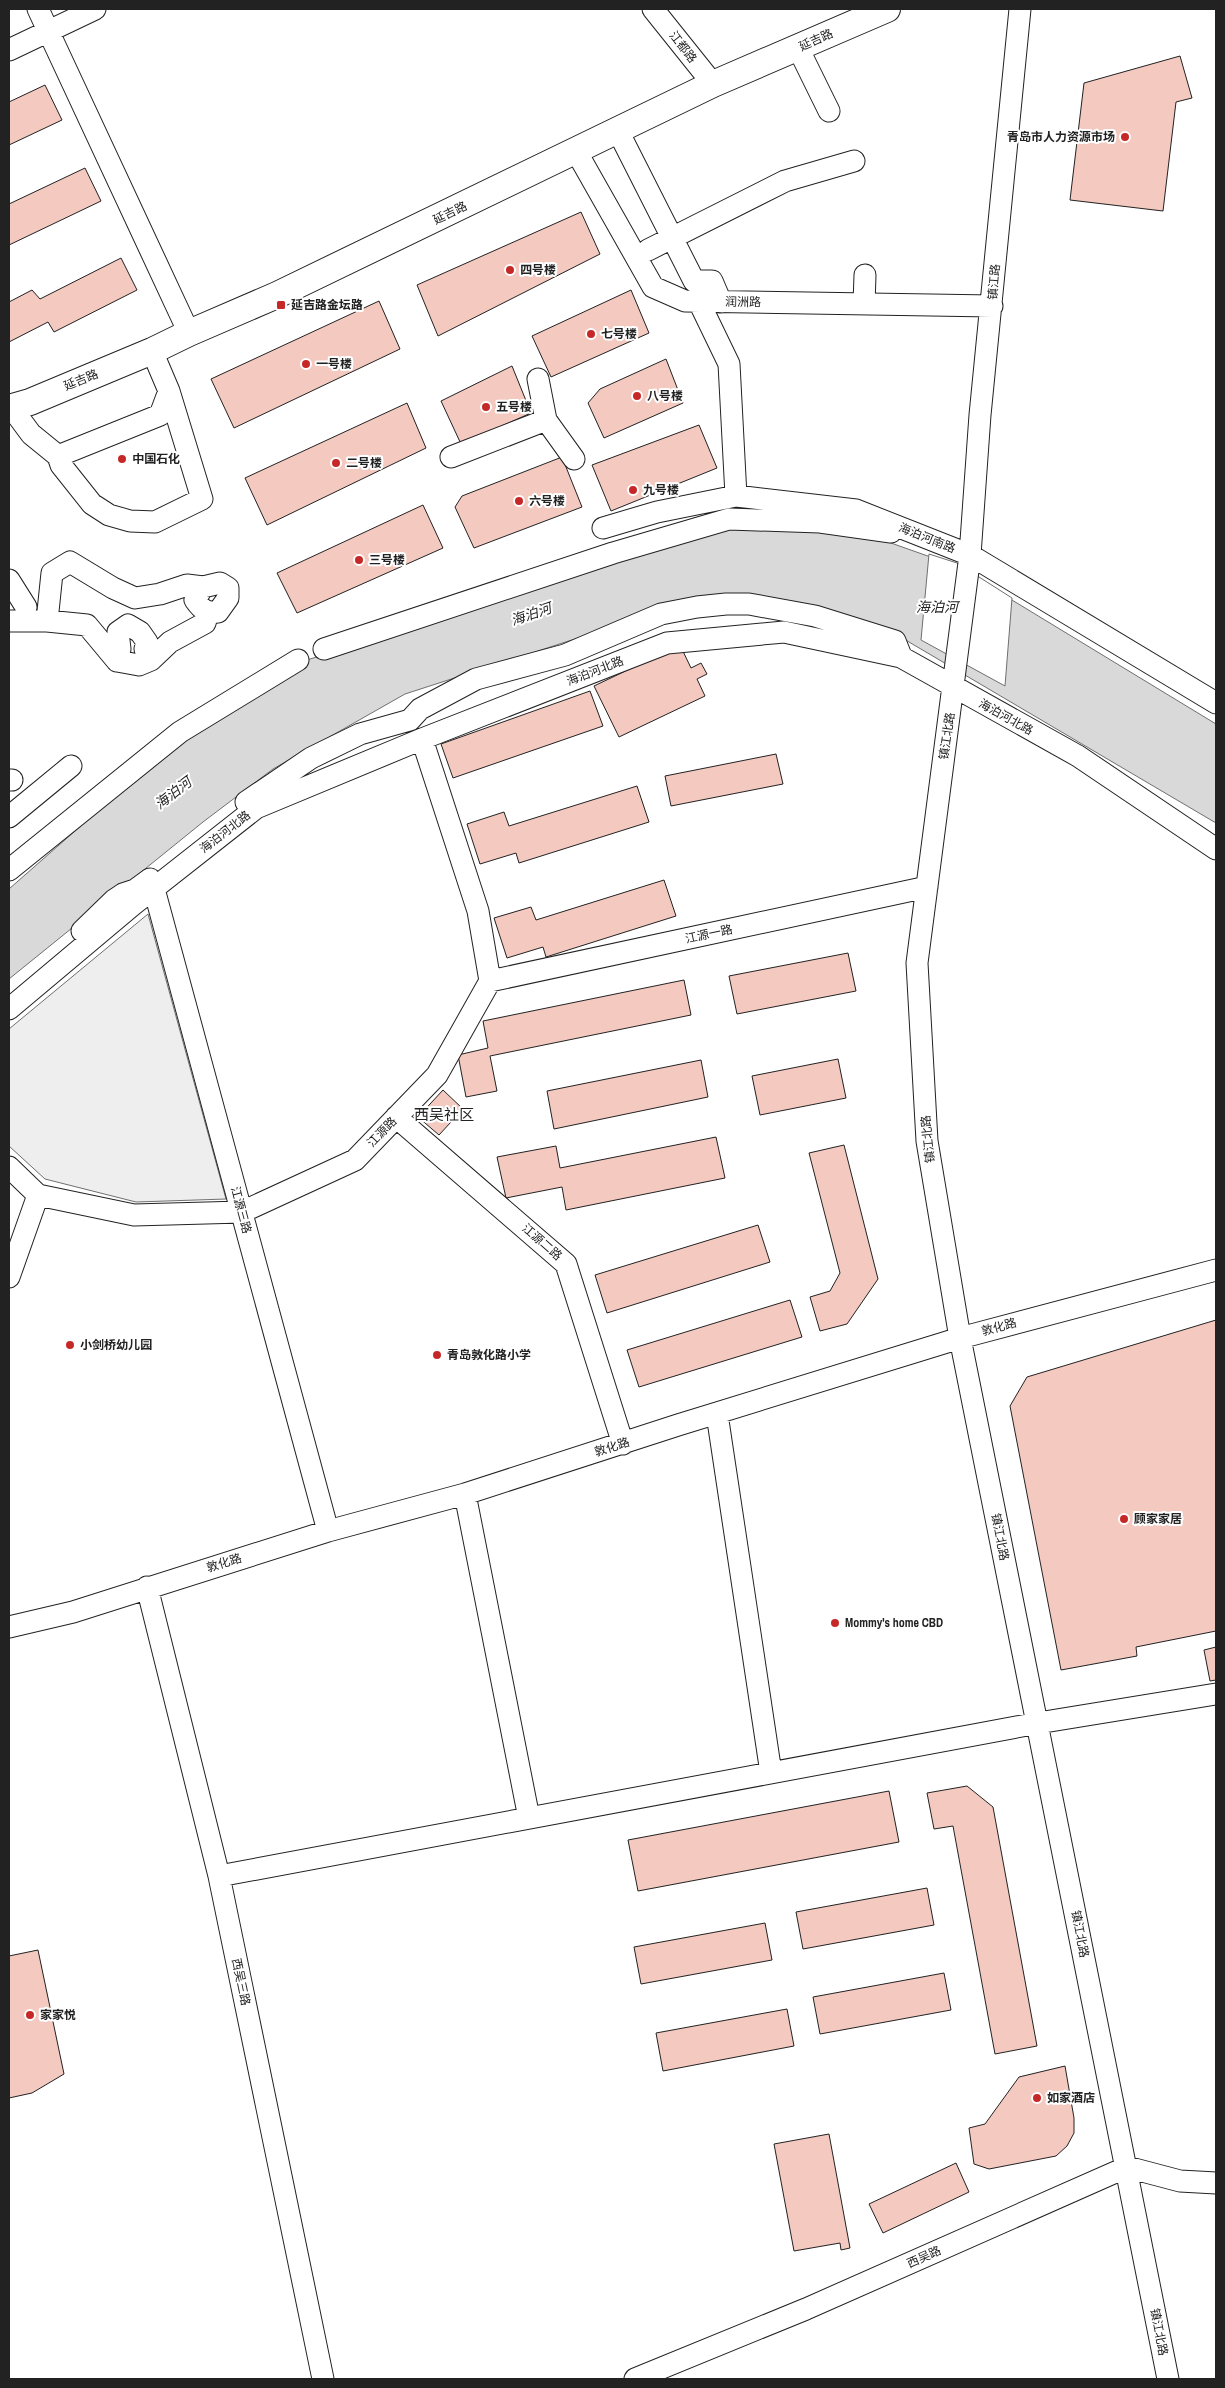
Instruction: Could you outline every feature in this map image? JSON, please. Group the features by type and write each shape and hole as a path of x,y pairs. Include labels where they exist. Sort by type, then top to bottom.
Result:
{"main road":[{"name":"延吉路","path":"10,408 152,351 286,291 713,84 887,9"}],"street":[{"path":"38,9 189,333"},
{"path":"9,50 95,9"},
{"name":"江都路","path":"653,9 713,84"},
{"name":"镇江路","path":"954,688 970,555 980,415 1020,9"},
{"path":"798,48 829,111"},
{"path":"618,131 694,281 712,281 721,302"},
{"name":"润洲路","path":"576,151 653,288 685,302 992,306"},
{"path":"648,250 785,181 854,161"},
{"path":"864,304 865,275"},
{"path":"699,302 730,364 736,496"},
{"path":"10,408 31,434 58,456 61,465 92,504 110,515 123,519 155,522 202,499 169,391 152,351"},
{"path":"538,379 546,420 574,459"},
{"path":"58,456 160,415 169,391"},
{"path":"450,457 546,420"},
{"name":"海泊河南路","path":"603,528 657,512 736,496 856,510 970,555 1216,703"},
{"path":"324,649 613,553 729,519 820,522 926,537"},
{"path":"9,621 47,621 87,625 117,662 139,665 151,660 170,642 205,623 208,612 202,610 195,600 203,587 187,585 160,594 135,598 113,588 70,562 52,573 47,621"},
{"path":"9,580 26,607"},
{"path":"9,994 54,952 77,936 114,900 123,894 135,890 234,810 277,780 311,758 360,734 410,720 420,709 476,679 565,655 660,614 726,604 748,604 815,616 895,641 901,657"},
{"path":"117,662 120,649 118,632 128,625 140,632 147,642 145,650 151,660"},
{"name":"海泊河北路","path":"9,1009 154,889 256,808 422,739 667,643 784,632 901,657 1078,756 1216,849"},
{"path":"9,870 180,732 298,660"},
{"name":"镇江北路","path":"954,688 917,963 926,1141 960,1338 1168,2379"},
{"path":"422,739 478,911 490,981"},
{"path":"9,818 71,766"},
{"name":"江源一路","path":"490,981 927,886"},
{"name":"江源三路","path":"154,889 328,1531"},
{"name":"江源路","path":"38,1195 134,1215 242,1212 355,1160 437,1075 490,981"},
{"name":"江源二路","path":"396,1117 566,1264 624,1444"},
{"path":"9,1167 38,1195 9,1277"},
{"name":"敦化路","path":"9,1627 73,1612 328,1531 465,1494 678,1425 960,1338 1216,1270"},
{"path":"717,1414 771,1773"},
{"path":"465,1494 529,1818"},
{"name":"西吴三路","path":"147,1587 219,1876 323,2379"},
{"path":"219,1876 1038,1723 1216,1694"},
{"path":"1127,2167 1180,2181 1216,2183"},
{"name":"西吴路","path":"636,2379 806,2309 1127,2167"}],"shaded area":[{"path":"148,914 226,1199 136,1202 45,1179 9,1146 9,1029"}],"water":[{"name":"海泊河","path":"731,525 874,537 956,566 1216,724 1216,823 892,632 767,605 615,626 405,694 273,769 203,822 9,979 9,889 182,737 307,660"}],"pier":[{"path":"929,554 957,563 1012,598 1005,686 921,640"}],"building":[{"name":"青岛市人力资源市场","path":"1180,56 1192,98 1176,102 1163,211 1070,200 1084,83"},
{"path":"45,85 62,120 9,145 9,102"},
{"path":"85,168 101,201 9,245 9,204"},
{"name":"四号楼","path":"581,212 600,254 438,336 417,285"},
{"path":"121,258 137,290 54,332 48,322 9,342 9,302 32,290 40,299"},
{"name":"七号楼","path":"631,290 649,333 551,377 532,336"},
{"name":"一号楼","path":"379,301 400,349 234,428 211,379"},
{"name":"八号楼","path":"666,359 683,403 604,438 588,403 600,389"},
{"name":"五号楼","path":"512,366 531,413 461,444 441,401"},
{"name":"二号楼","path":"407,403 426,448 267,525 245,478"},
{"name":"九号楼","path":"699,425 717,468 611,511 592,465"},
{"name":"六号楼","path":"562,457 582,507 474,548 455,507 462,496"},
{"name":"三号楼","path":"423,505 443,548 297,613 277,573"},
{"path":"680,645 691,668 701,663 707,674 697,679 705,696 619,737 594,686"},
{"path":"590,691 603,726 453,778 441,744"},
{"path":"776,754 783,784 671,806 665,776"},
{"path":"637,786 649,822 519,863 516,853 480,864 467,824 504,812 509,826"},
{"path":"664,880 676,916 546,957 543,947 507,958 494,918 531,907 536,920"},
{"path":"848,953 856,991 737,1014 729,976"},
{"path":"684,980 691,1015 490,1056 497,1091 466,1097 458,1055 488,1048 483,1021"},
{"path":"838,1059 846,1098 760,1115 752,1076"},
{"path":"701,1060 708,1097 554,1129 547,1091"},
{"path":"443,1090 463,1109 439,1135 418,1117"},
{"path":"716,1137 725,1178 566,1210 562,1187 506,1198 497,1157 556,1146 560,1168"},
{"path":"844,1145 878,1279 847,1324 820,1331 810,1297 830,1291 840,1273 809,1153"},
{"path":"758,1225 770,1262 607,1313 595,1275"},
{"path":"790,1300 802,1337 639,1387 627,1350"},
{"name":"顾家家居","path":"1216,1320 1216,1631 1136,1647 1137,1656 1061,1670 1010,1406 1027,1377"},
{"path":"1216,1647 1216,1680 1210,1681 1204,1650"},
{"path":"967,1786 993,1807 1037,2046 995,2054 953,1826 934,1829 927,1793"},
{"path":"889,1791 899,1842 638,1891 628,1840"},
{"path":"927,1888 934,1925 803,1949 796,1912"},
{"path":"765,1923 772,1960 641,1984 634,1947"},
{"name":"家家悦","path":"38,1950 64,2074 32,2093 9,2098 9,1956"},
{"path":"944,1973 951,2010 820,2034 813,1997"},
{"path":"787,2009 794,2046 663,2071 656,2033"},
{"name":"如家酒店","path":"1065,2066 1074,2118 1074,2133 1067,2146 1056,2156 989,2169 974,2164 969,2128 985,2124 1019,2077"},
{"path":"829,2134 850,2248 841,2250 840,2243 794,2251 774,2144"},
{"path":"956,2163 969,2192 883,2233 869,2204"}],"place":[{"name":"青岛市人力资源市场","path":"1125,137"},
{"name":"四号楼","path":"510,270"},
{"name":"延吉路金坛路","path":"281,305"},
{"name":"七号楼","path":"591,334"},
{"name":"一号楼","path":"306,364"},
{"name":"八号楼","path":"637,396"},
{"name":"五号楼","path":"486,407"},
{"name":"中国石化","path":"122,459"},
{"name":"二号楼","path":"336,463"},
{"name":"九号楼","path":"633,490"},
{"name":"六号楼","path":"519,501"},
{"name":"三号楼","path":"359,560"},
{"name":"小剑桥幼儿园","path":"70,1345"},
{"name":"青岛敦化路小学","path":"437,1355"},
{"name":"顾家家居","path":"1124,1519"},
{"name":"Mommy's home CBD","path":"835,1623"},
{"name":"家家悦","path":"30,2015"},
{"name":"如家酒店","path":"1037,2098"}],"district":[{"name":"西吴社区","path":"444,1115"}]}
